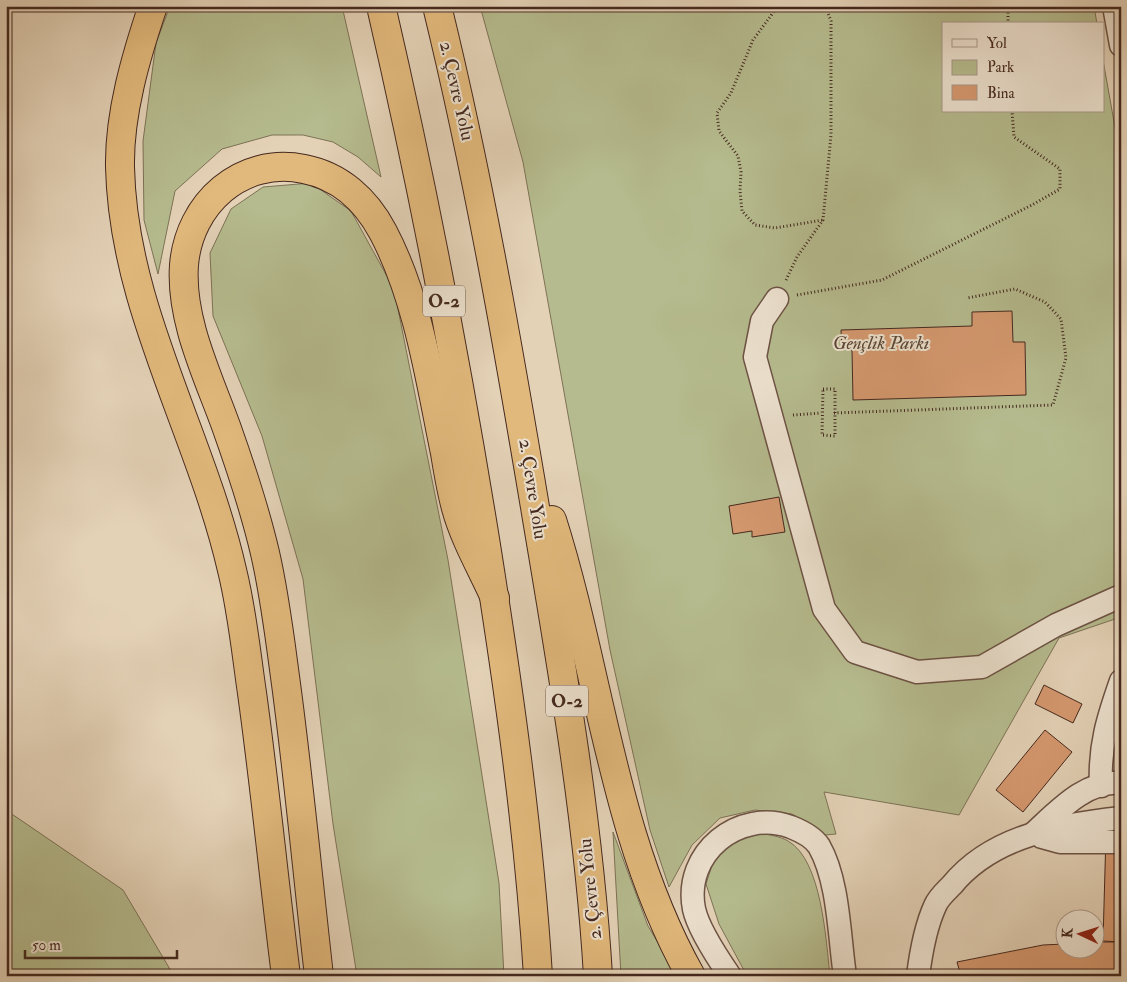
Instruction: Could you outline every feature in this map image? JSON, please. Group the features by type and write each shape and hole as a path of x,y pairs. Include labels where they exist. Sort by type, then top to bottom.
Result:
{"highway":[{"path":"153,6 141,42 124,117 120,164 123,218 131,262 146,315 220,519 233,571 260,754 286,976"},
{"name":"O-2","path":"381,6 438,268 468,432 494,598 526,838 538,976"},
{"name":"2. Çevre Yolu","path":"437,6 480,189 523,429 581,794 598,976"},
{"path":"319,976 291,720 266,555 242,468 200,353 186,305 184,265 191,229 208,201 244,176 279,167 302,168 324,175 347,187 366,205 381,228 399,267 430,375 456,510 494,598"},
{"path":"523,429 560,546 580,619 628,823 656,902 691,976"}],"street":[{"path":"1114,6 1121,45"},
{"path":"777,299 762,321 755,357 824,609 856,652 917,672 982,667 1056,625 1121,596"},
{"path":"1034,833 1083,792 1111,784 1100,759 1106,724 1121,681"},
{"path":"918,976 921,949 936,904 960,875 984,855 1004,844 1034,833 1121,818"},
{"path":"730,976 717,956 694,910 693,887 699,863 715,841 734,828 757,822 784,824 802,831 818,845 829,871 845,976"},
{"path":"1034,833 1046,839 1060,842 1121,842"}],"path":[{"path":"778,6 753,40 730,93 717,113 719,131 738,156 741,172 742,211 755,225 776,228 822,220"},
{"path":"777,299 797,257 822,220 830,135 831,20 825,6"},
{"path":"1008,6 1008,22"},
{"path":"777,299 882,280 1032,206 1060,189 1060,169 1014,137 1012,112"},
{"path":"834,413 1053,405 1066,358 1062,319 1045,302 1015,289 967,298"},
{"path":"823,389 835,389 835,436 822,435 821,413 823,389"},
{"path":"770,416 821,413"}],"green space":[{"path":"170,6 342,6 381,177 358,157 333,142 303,135 272,135 222,149 175,191 158,274 144,220 143,141 156,43"},
{"name":"Gençlik Parkı","path":"480,6 1094,6 1097,22 942,22 942,112 1104,112 1104,66 1121,161 1121,617 1059,638 959,815 824,792 836,834 825,835 792,814 755,810 720,818 692,845 669,887 650,830 610,650 523,162"},
{"path":"311,183 351,211 394,289 448,560 499,883 504,976 357,976 333,824 303,579 262,436 213,316 210,253 231,209 263,187"},
{"path":"6,810 123,890 174,976 6,976"},
{"path":"613,832 648,926 678,976 621,976"},
{"path":"758,832 788,841 799,851 808,865 820,902 830,976 747,976 719,924 706,884 714,859 734,840"}],"building":[{"path":"1012,311 1013,342 1025,342 1026,395 853,400 852,350 842,347 841,330 972,326 972,312"},
{"path":"779,497 785,532 752,537 752,531 733,534 729,506"},
{"path":"1044,685 1082,704 1073,723 1035,704"},
{"path":"1045,730 1072,752 1023,812 996,790"},
{"path":"1106,834 1121,835 1121,942 1104,941"},
{"path":"1104,942 1121,942 1121,976 961,976 957,962 1054,944 1054,960 1104,960"}]}
